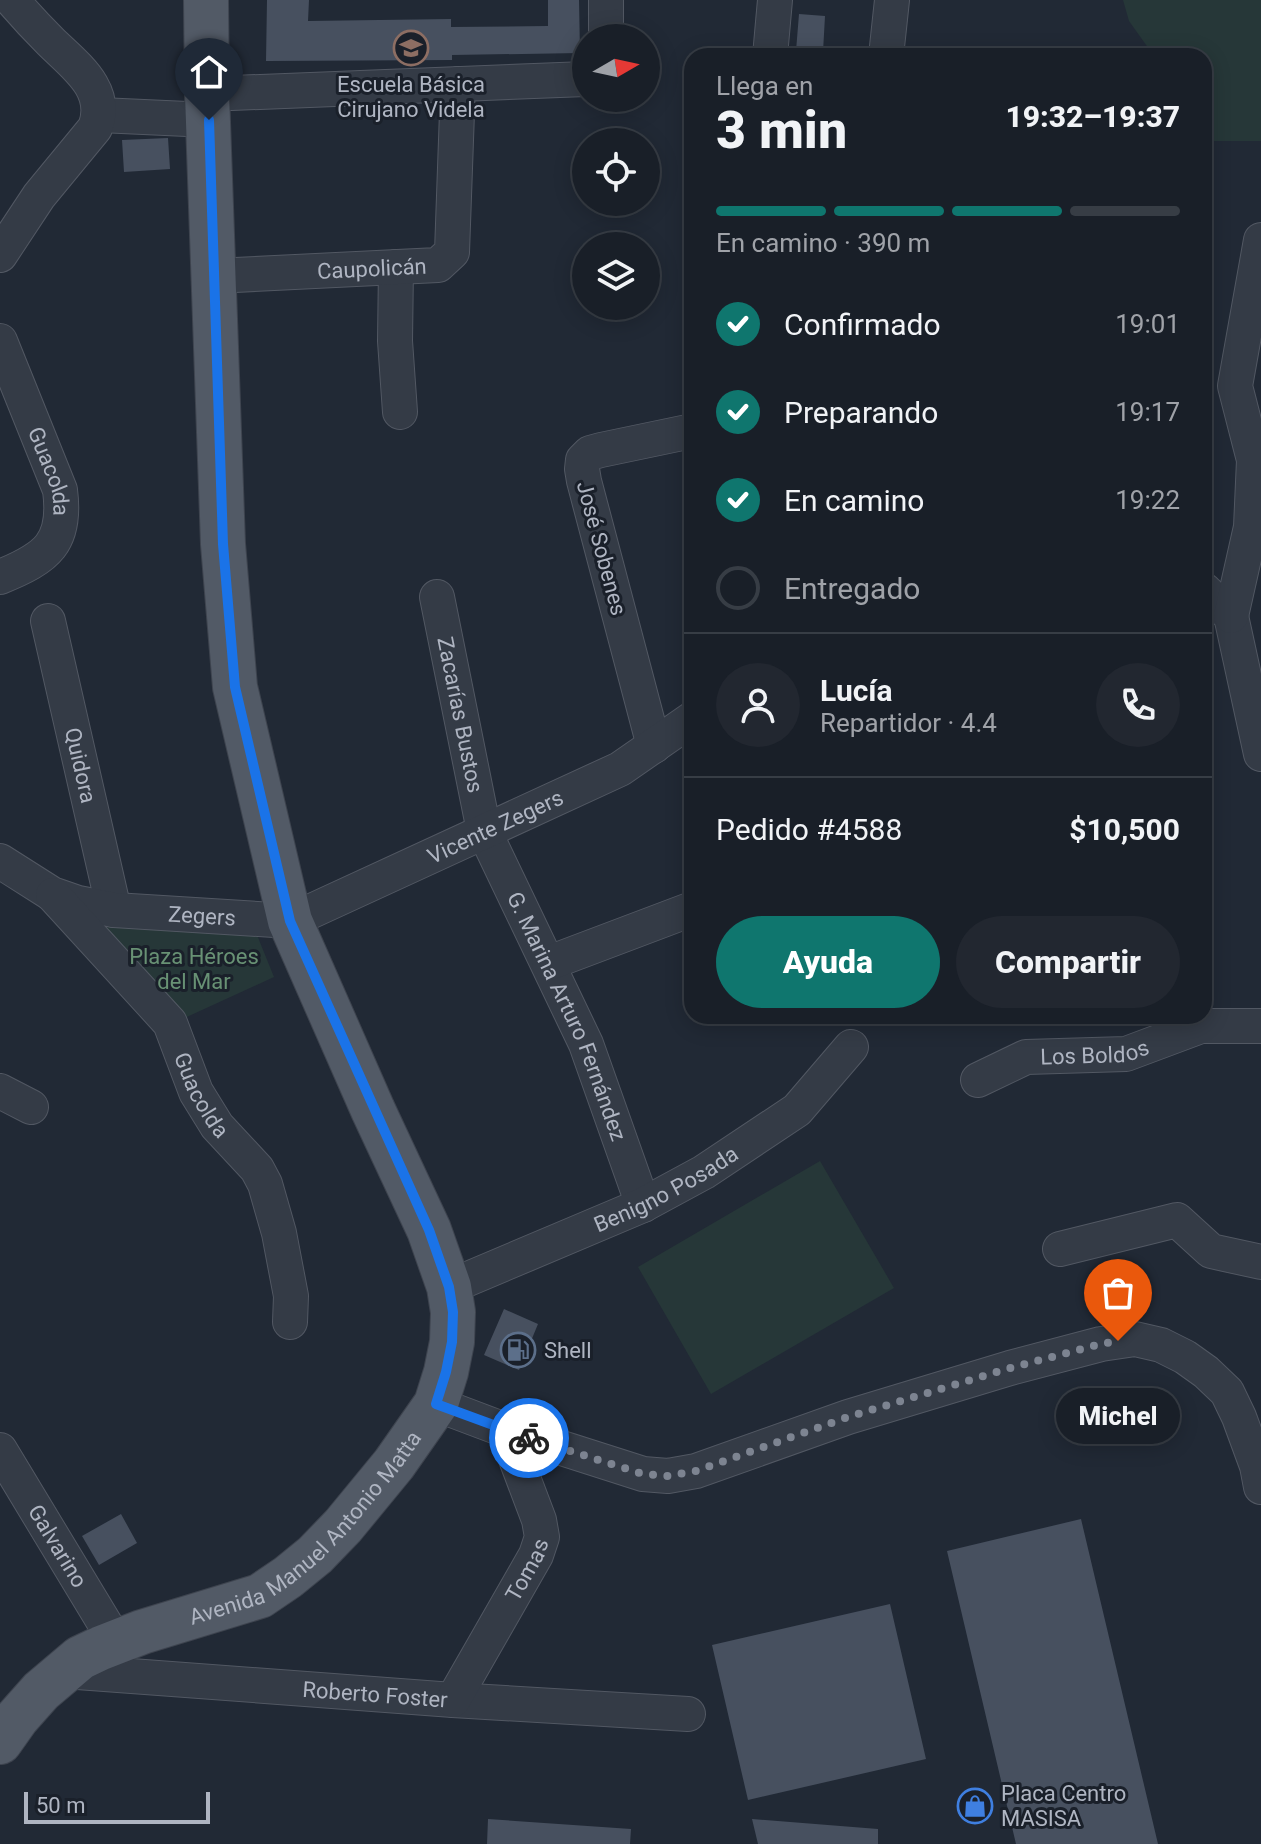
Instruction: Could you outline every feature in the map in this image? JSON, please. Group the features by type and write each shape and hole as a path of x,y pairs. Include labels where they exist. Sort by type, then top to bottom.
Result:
{"main road":[{"name":"Avenida Manuel Antonio Matta","path":"0,1742 41,1691 80,1658 116,1642 260,1596 315,1555 394,1464 436,1404 452,1342 453,1312 449,1287 429,1230 290,921 235,687 223,544 206,0"}],"street":[{"path":"0,255 39,196 95,128 100,115 94,90 81,69 12,0"},
{"path":"606,0 606,24"},
{"path":"771,48 775,0"},
{"path":"887,48 892,0"},
{"path":"100,115 458,84 572,80"},
{"name":"Caupolicán","path":"214,276 438,265 452,252 458,84"},
{"path":"1261,240 1235,386 1257,461 1251,527 1231,616 1261,754"},
{"path":"396,267 395,341 400,412"},
{"name":"Guacolda","path":"0,341 60,490 63,510 55,541 39,559 0,577"},
{"name":"José Sobenes","path":"654,746 582,469 583,460 590,453 684,433"},
{"name":"Zacarías Bustos","path":"437,597 484,831"},
{"path":"1212,598 1231,616"},
{"name":"Quidora","path":"48,621 114,910"},
{"name":"Vicente Zegers","path":"290,921 620,769 684,725"},
{"name":"G. Marina Arturo Fernández","path":"484,831 586,1044 643,1205"},
{"name":"Guacolda","path":"0,861 52,894 114,910"},
{"name":"Guacolda","path":"52,894 170,1023 196,1092 217,1126 257,1169 265,1184 279,1233 291,1296 290,1322"},
{"name":"Zegers","path":"114,910 290,921"},
{"path":"549,963 684,912"},
{"name":"Los Boldos","path":"978,1080 1026,1057 1126,1054 1201,1026 1261,1026"},
{"name":"Benigno Posada","path":"449,1287 643,1205 704,1172 797,1110 851,1047"},
{"path":"0,1091 31,1107"},
{"path":"1060,1249 1177,1220 1211,1251 1261,1262"},
{"path":"436,1404 505,1430 643,1474 668,1476 696,1471 848,1417 1010,1368 1101,1344 1135,1339 1161,1345 1185,1357 1227,1392 1257,1466 1261,1487"},
{"name":"Tomas","path":"453,1700 536,1555 542,1537 539,1520 505,1430"},
{"name":"Galvarino","path":"2,1459 116,1642"},
{"name":"Roberto Foster","path":"64,1671 688,1714"}],"green space":[{"path":"1123,0 1261,0 1261,141 1214,141 1212,138 1212,48 1148,48 1129,21"},
{"name":"Plaza Héroes del Mar","path":"87,916 255,930 274,977 178,1021"},
{"path":"820,1161 894,1288 711,1394 638,1267"}],"building":[{"path":"267,0 309,0 308,21 451,19 451,27 548,26 548,0 579,0 579,24 572,24 572,53 452,55 452,60 266,61"},
{"path":"799,14 825,16 823,48 796,48"},
{"path":"168,138 170,169 124,172 122,140"},
{"path":"504,1309 538,1324 519,1370 484,1355"},
{"path":"121,1514 137,1543 99,1565 82,1536"},
{"path":"1081,1519 1158,1844 1016,1844 947,1551"},
{"path":"890,1604 926,1759 748,1800 712,1645"},
{"path":"488,1819 631,1829 630,1844 487,1844"},
{"path":"752,1819 878,1829 878,1844 758,1844"}],"way so far":[{"path":"529,1438 643,1474 668,1476 696,1471 848,1417 1010,1368 1118,1341"}],"place":[{"name":"Escuela Básica Cirujano Videla","path":"411,48"},
{"name":"Michel","path":"1118,1341"},
{"name":"Shell","path":"518,1350"},
{"name":"Placa Centro MASISA","path":"975,1806"}],"route":[{"path":"209,120 223,544 235,687 290,921 429,1230 449,1287 453,1312 452,1342 436,1404 529,1438"}]}
